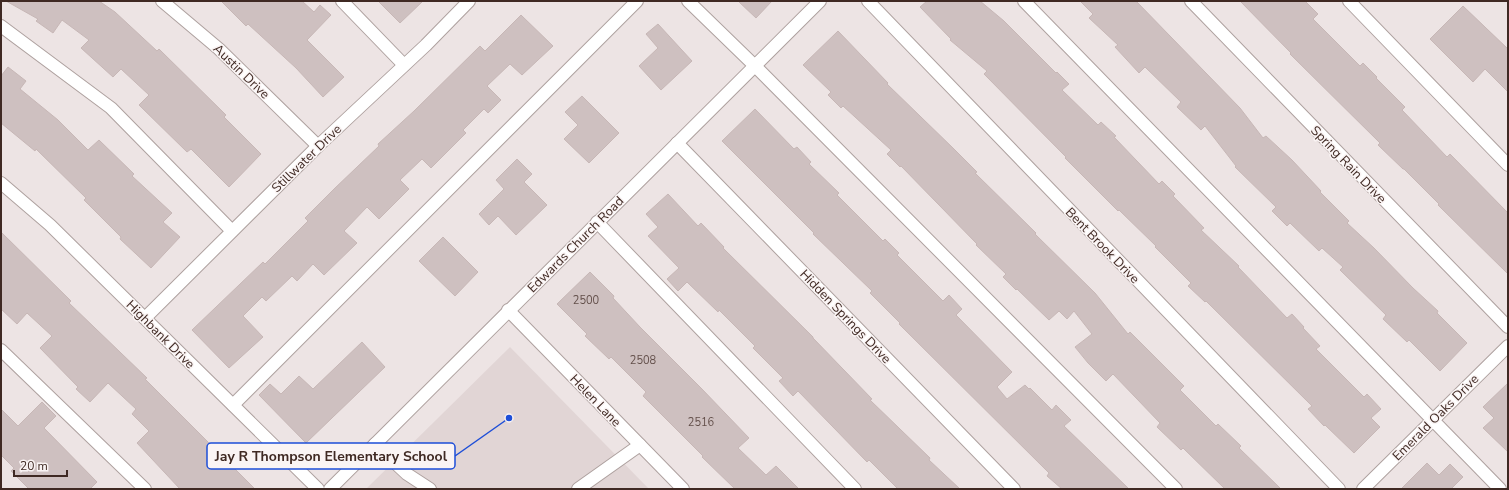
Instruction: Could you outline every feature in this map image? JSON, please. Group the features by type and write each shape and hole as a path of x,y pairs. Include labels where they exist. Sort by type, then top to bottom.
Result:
{"street":[{"name":"Austin Drive","path":"162,1 219,49 318,146"},
{"path":"342,1 404,65"},
{"name":"Stillwater Drive","path":"144,318 318,146 469,1"},
{"path":"233,405 637,1"},
{"path":"688,1 755,66 1176,489"},
{"name":"Edwards Church Road","path":"330,489 508,310 820,1"},
{"name":"Bent Brook Drive","path":"868,1 1339,489"},
{"path":"1024,1 1500,489"},
{"name":"Spring Rain Drive","path":"1191,1 1508,327"},
{"path":"1349,1 1508,165"},
{"path":"1,26 111,108 232,231"},
{"name":"Hidden Springs Drive","path":"677,143 1014,489"},
{"name":"Highbank Drive","path":"1,183 50,225 318,489"},
{"path":"598,222 855,489"},
{"name":"Helen Lane","path":"508,310 683,489"},
{"name":"Emerald Oaks Drive","path":"1363,489 1508,346"},
{"path":"1,350 145,489"},
{"path":"375,444 407,474 430,489"},
{"path":"578,489 640,445"}],"shaded area":[{"path":"510,347 649,489 366,489"}],"building":[{"path":"6,1 99,1 115,12 157,51 159,49 226,115 224,117 261,154 229,187 191,149 187,152 139,105 149,95 121,69 113,77 81,48 89,40 62,20 53,33 36,21 38,19"},
{"path":"221,1 302,1 314,12 320,5 331,15 307,40 344,77 323,97 296,68 248,24 246,26"},
{"path":"378,1 423,1 400,23"},
{"path":"738,1 772,1 756,18"},
{"path":"927,1 980,1 1004,21 1069,84 1062,90 1098,125 1101,122 1116,136 1114,137 1159,184 1162,181 1175,194 1173,196 1204,228 1201,230 1239,266 1238,267 1287,318 1292,314 1320,346 1316,349 1364,397 1367,394 1381,409 1371,418 1380,427 1354,453 1325,425 1324,426 1308,409 1312,406 1206,301 1205,302 1188,286 1191,283 1155,247 1156,246 1119,210 1118,211 1065,158 1066,157 984,74 987,71 950,40 951,39 920,7"},
{"path":"1080,1 1136,1 1240,108 1263,138 1266,136 1292,160 1321,191 1320,192 1349,221 1347,223 1438,311 1437,313 1467,343 1440,371 1409,340 1407,342 1383,319 1386,315 1340,270 1343,267 1322,248 1319,251 1290,223 1287,226 1272,211 1276,207 1235,167 1236,166 1205,126 1201,130 1177,107 1181,102 1145,67 1139,73 1115,47 1118,45 1089,18 1093,14"},
{"path":"1240,1 1305,1 1318,14 1313,19 1360,66 1363,63 1405,107 1402,110 1447,157 1450,154 1508,213 1508,274 1404,169 1378,145 1380,143 1290,54 1291,53"},
{"path":"1463,6 1508,49 1508,92 1485,69 1473,82 1430,39"},
{"path":"521,15 553,46 522,75 510,64 487,86 501,100 488,113 484,109 463,130 466,133 431,168 422,159 400,180 409,189 379,219 367,207 344,231 357,243 324,275 313,264 297,281 292,276 266,301 262,297 243,316 263,337 229,368 192,330 263,262 265,264 308,221 305,218 379,146 378,144 480,46 485,51"},
{"path":"658,24 692,61 661,90 639,66 658,48 646,34"},
{"path":"838,31 888,83 887,84 977,172 975,173 1095,293 1128,334 1130,332 1184,386 1180,390 1216,426 1218,424 1241,446 1239,448 1281,489 1225,489 1183,448 1181,450 1157,427 1160,423 1113,374 1106,381 1088,363 1075,347 1092,334 1074,311 1067,319 1059,311 1049,320 1003,277 1006,274 976,245 977,244 901,166 900,167 887,154 891,150 843,106 841,108 828,95 831,92 803,65"},
{"path":"8,67 26,81 20,89 58,120 88,150 99,140 134,174 132,176 172,213 163,222 180,237 151,268 120,239 121,237 84,200 86,198 36,149 35,151 1,123 1,76"},
{"path":"582,96 619,133 589,163 564,139 578,125 565,112"},
{"path":"755,109 794,149 797,147 811,162 809,164 839,193 837,195 883,241 885,239 899,253 897,255 943,301 949,295 962,309 956,315 1012,372 997,387 1007,399 1025,385 1052,410 1056,405 1071,420 1064,426 1129,489 1062,489 1047,476 1049,473 899,324 900,323 870,293 872,291 813,234 814,233 722,141"},
{"path":"517,159 532,174 524,182 547,205 516,235 498,216 489,225 479,214 504,189 496,180"},
{"path":"668,194 698,226 701,223 724,247 723,248 813,337 872,399 870,400 960,489 898,489 869,460 867,462 798,391 793,396 779,381 783,378 753,348 755,346 719,310 718,312 687,282 678,291 667,279 679,268 648,236 658,227 646,214"},
{"path":"1,232 71,301 69,303 147,378 145,379 255,489 180,489 137,443 149,431 132,414 136,409 108,383 90,402 76,389 78,387 40,348 52,336 27,313 17,324 1,309"},
{"path":"443,237 478,272 455,296 419,261"},
{"path":"590,272 614,296 613,298 640,327 749,438 738,448 766,475 776,466 799,489 735,489 643,396 646,392 611,357 609,359 585,336 587,334 557,304"},
{"path":"362,342 385,367 306,443 259,395 270,384 281,394 299,376 313,389"},
{"path":"1508,383 1508,452 1483,428 1494,418 1483,407"},
{"path":"42,402 56,416 44,428 97,482 90,489 29,489 11,471 14,468 1,455 1,409 18,426"},
{"path":"1427,463 1439,475 1450,464 1463,477 1452,488 1453,489 1401,489"}],"place":[{"name":"Jay R Thompson Elementary School","path":"509,418"}]}
